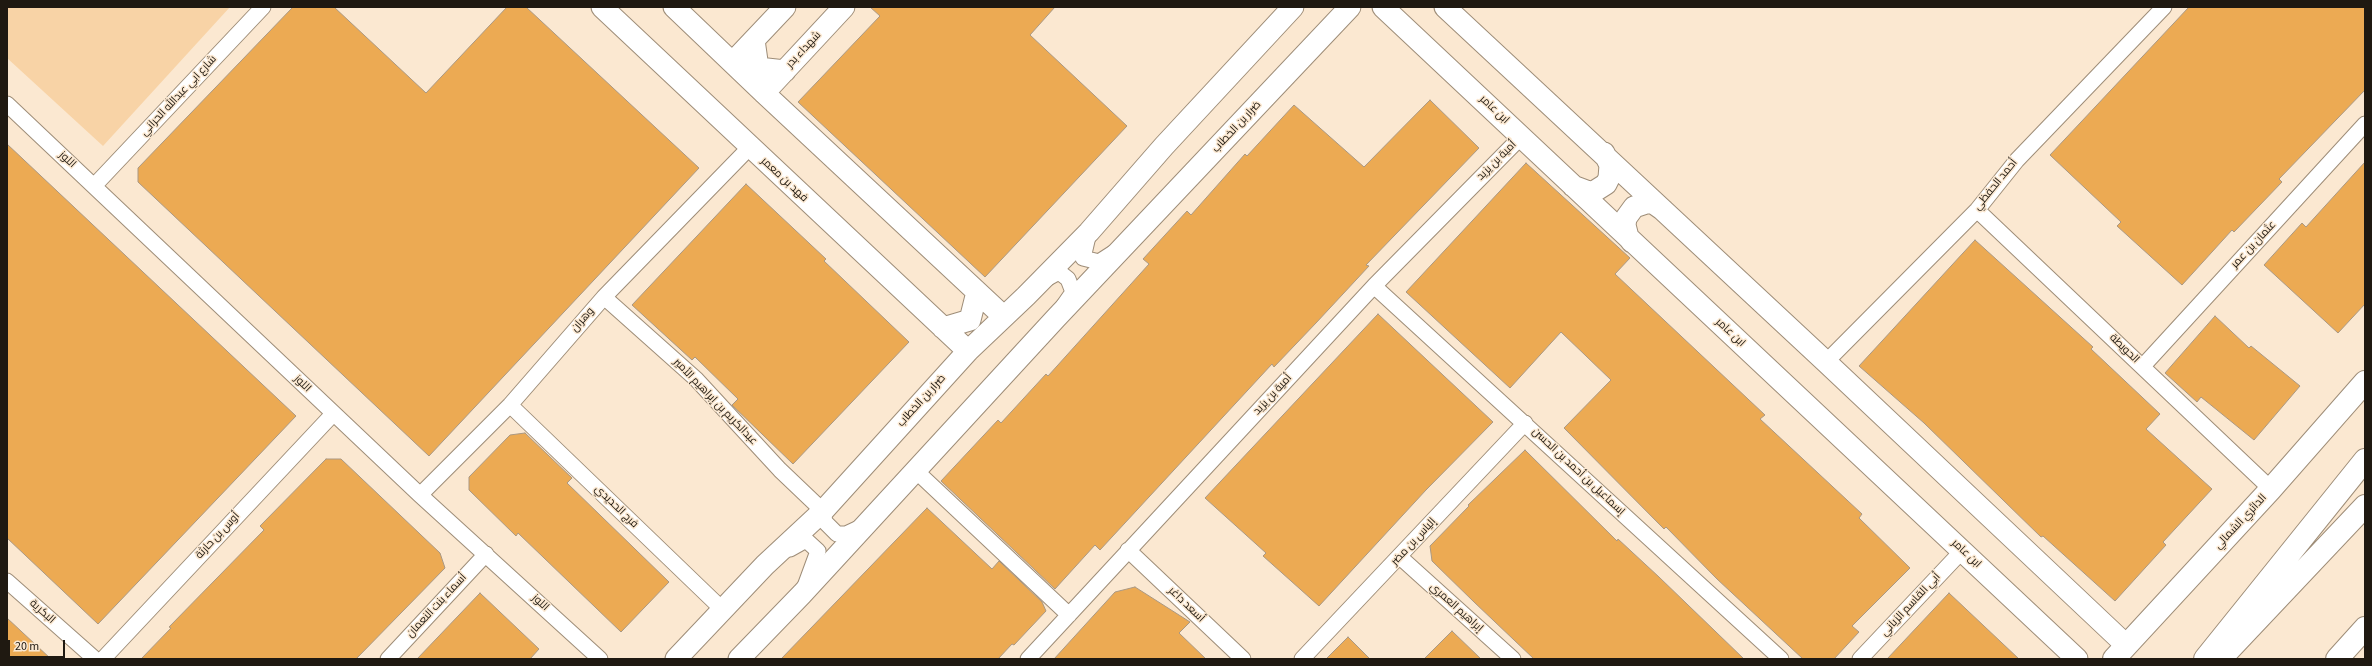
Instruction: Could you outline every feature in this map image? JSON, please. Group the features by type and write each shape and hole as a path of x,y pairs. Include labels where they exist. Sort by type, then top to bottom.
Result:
{"main road":[{"name":"الدائري الشمالي","path":"2120,652 2271,489 2365,382"},
{"path":"2205,659 2365,460"},
{"path":"2221,659 2365,506"},
{"path":"2337,659 2365,628"}],"street":[{"name":"شارع ابي عبدالله الحراني","path":"94,186 263,7"},
{"name":"فهد بن معمر","path":"602,7 749,148 968,351"},
{"path":"674,7 1003,316"},
{"path":"733,62 785,7"},
{"name":"شهداء بدر","path":"764,93 844,7"},
{"name":"ضرار بن الخطاب","path":"1026,296 1089,232 1164,146 1293,7"},
{"name":"ضرار بن الخطاب","path":"739,659 802,594 861,527 1056,318 1350,7"},
{"name":"ابن عامر","path":"1383,7 2077,659"},
{"path":"1445,7 1826,362 2120,652"},
{"name":"أحمد الحفظي","path":"1826,362 1977,210 2017,160 2164,7"},
{"path":"754,40 758,68 785,71"},
{"name":"اللوز","path":"7,104 420,496 486,554 600,659"},
{"name":"عثمان بن عمر","path":"2143,366 2365,124"},
{"name":"أمية بن يزيد","path":"1028,659 1374,286 1522,136"},
{"name":"وهران","path":"420,496 510,405 604,297 749,148"},
{"path":"1571,184 1576,188 1589,192 1601,188 1610,178 1611,172 1610,165 1604,154"},
{"path":"1632,242 1628,237 1625,225 1626,218 1634,208 1646,203 1652,203 1664,210"},
{"name":"الحويطة","path":"1977,210 2271,489"},
{"name":"ضرار بن الخطاب","path":"1089,232 1083,258 1099,262 1124,246"},
{"name":"ضرار بن الخطاب","path":"676,659 765,565 823,511 968,351 1003,316 1026,296 1050,276 1059,272 1065,275 1073,292 1056,318"},
{"name":"إسماعيل بن أحمد بن الحسن","path":"1374,286 1781,659"},
{"path":"944,328 970,320 977,292"},
{"name":"عبدالكريم بن إبراهيم الأمير","path":"604,297 696,379 780,470 823,511"},
{"name":"فرج الحديدي","path":"510,405 723,610"},
{"name":"أوس بن حارثة","path":"103,659 333,414"},
{"name":"إلياس بن مضر","path":"1302,659 1525,423"},
{"path":"915,470 1069,615"},
{"name":"ضرار بن الخطاب","path":"823,511 825,522 837,534 846,534 861,527"},
{"name":"ضرار بن الخطاب","path":"765,565 806,540 818,551 802,594"},
{"name":"أسعد داغر","path":"1128,550 1243,659"},
{"name":"أبي القاسم الزياني","path":"1860,659 1962,551"},
{"name":"أسماء بنت النعمان","path":"388,659 486,554"},
{"name":"إبراهيم العمري","path":"1400,557 1513,659"},
{"name":"البكرية","path":"7,581 95,659"}],"shaded area":[{"path":"7,7 230,7 103,146 7,58"}],"building":[{"path":"293,7 334,7 426,93 507,7 526,7 699,168 429,456 138,182 138,168"},
{"path":"870,7 1055,7 1030,35 1127,126 985,277 798,102 880,16"},
{"path":"2189,7 2365,7 2365,90 2279,179 2282,182 2234,232 2232,230 2182,285 2117,226 2121,222 2050,155"},
{"path":"1430,100 1479,148 1366,265 1369,266 1274,367 1272,364 1100,550 1095,545 1055,589 941,481 998,420 1001,423 1046,374 1048,376 1149,264 1143,259 1187,211 1191,215 1245,154 1247,156 1294,105 1364,167"},
{"path":"7,144 296,416 98,624 7,538"},
{"path":"2365,162 2365,304 2338,333 2264,265 2302,223 2306,227"},
{"path":"1526,163 1630,258 1615,274 1765,415 1760,419 1862,514 1859,518 1910,568 1852,626 1859,632 1834,659 1803,659 1717,579 1666,527 1664,529 1564,428 1611,380 1561,332 1510,388 1406,292"},
{"path":"746,184 826,259 824,261 909,342 793,464 732,405 738,399 695,357 692,360 632,305"},
{"path":"1975,240 2093,347 2091,349 2160,414 2146,429 2212,489 2163,542 2166,545 2115,601 2043,536 2041,537 1924,423 1859,366"},
{"path":"1378,314 1493,422 1426,490 1319,606 1263,556 1266,553 1205,498"},
{"path":"2215,316 2249,348 2251,346 2300,386 2254,440 2201,397 2197,402 2165,373"},
{"path":"525,433 572,478 567,483 669,582 621,632 518,533 516,536 469,490 469,477 510,435"},
{"path":"1525,450 1617,541 1618,539 1744,659 1534,659 1474,602 1432,561 1430,546 1469,506 1468,505"},
{"path":"326,459 341,459 440,553 445,568 356,659 141,659 171,628 169,627 264,530 260,526"},
{"path":"927,508 992,569 999,561 1042,602 1046,611 1014,645 1012,644 998,659 781,659"},
{"path":"1135,587 1190,622 1179,633 1206,659 1054,659 1115,592"},
{"path":"480,593 539,649 530,659 417,659"},
{"path":"1949,593 2019,659 1887,659"},
{"path":"7,618 51,659 7,659"},
{"path":"1452,631 1481,659 1424,659"},
{"path":"1348,637 1370,659 1326,659"}]}
